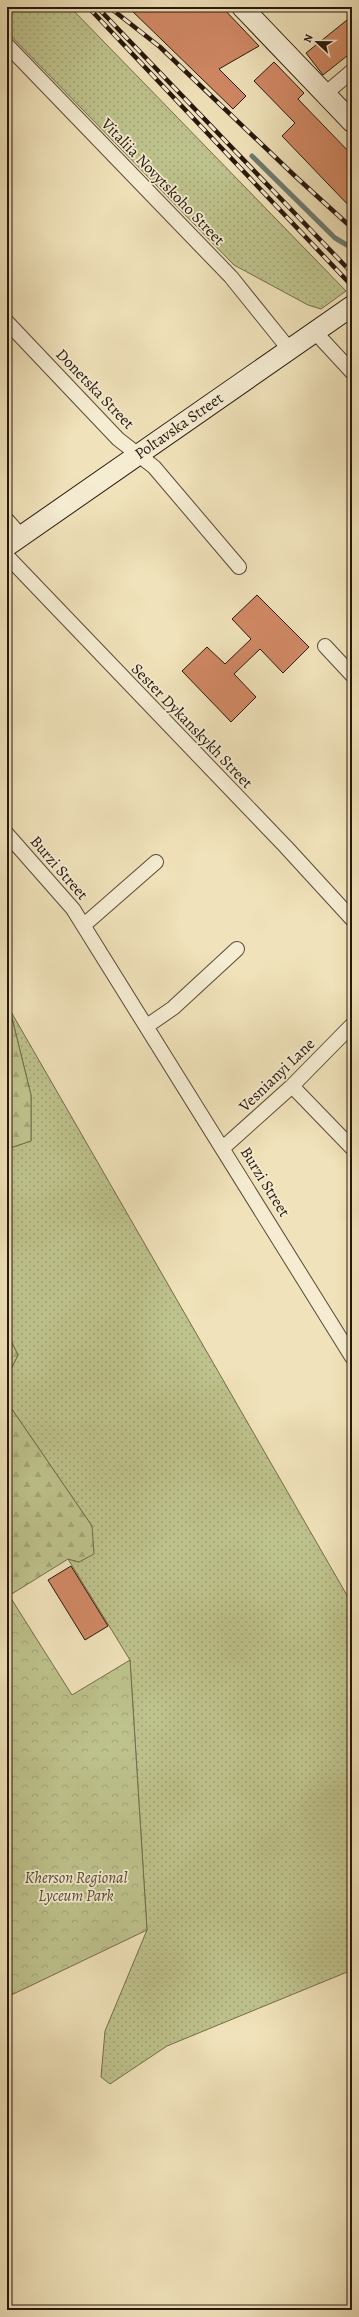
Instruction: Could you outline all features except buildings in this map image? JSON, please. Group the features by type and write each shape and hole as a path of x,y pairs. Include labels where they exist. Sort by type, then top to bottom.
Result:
{"main road":[{"path":"242,7 352,122"},
{"name":"Poltavska Street","path":"14,541 352,306"}],"street":[{"name":"Vitaliia Novytskoho Street","path":"7,44 231,277 289,349"},
{"path":"325,94 352,71"},
{"name":"Donetska Street","path":"7,322 118,439 154,467 239,567"},
{"path":"315,332 352,372"},
{"path":"7,520 14,541"},
{"name":"Sester Dykanskykh Street","path":"7,556 286,847 352,919"},
{"path":"324,646 352,675"},
{"name":"Burzi Street","path":"7,834 73,910 84,925 224,1148 352,1357"},
{"name":"Burzi Street","path":"84,925 156,862"},
{"path":"147,1026 173,1008 237,949"},
{"name":"Vesnianyi Lane","path":"224,1148 292,1086 352,1025"},
{"path":"292,1086 352,1148"}],"green space":[{"path":"7,7 70,7 346,291 321,309 308,305 234,265 7,32"},
{"path":"7,1006 10,1010 31,1095 31,1141 7,1149"},
{"path":"10,1010 352,1604 352,1970 167,2046 110,2084 101,2077 105,2031 147,1930 130,1660 68,1559 79,1562 92,1526 7,1402 7,1377 18,1355 7,1333 7,1149 31,1141 31,1095"},
{"path":"7,1333 18,1355 7,1377"},
{"path":"7,1402 92,1526 94,1554 79,1562 68,1559 10,1595 7,1592"},
{"name":"Kherson Regional Lyceum Park","path":"7,1592 72,1695 130,1660 147,1930 7,1997"}],"waterway":[{"path":"252,156 335,238 352,248"}],"railway":[{"path":"88,7 352,286"},
{"path":"97,7 352,273"},
{"path":"109,7 160,47 296,177 352,228"}]}
